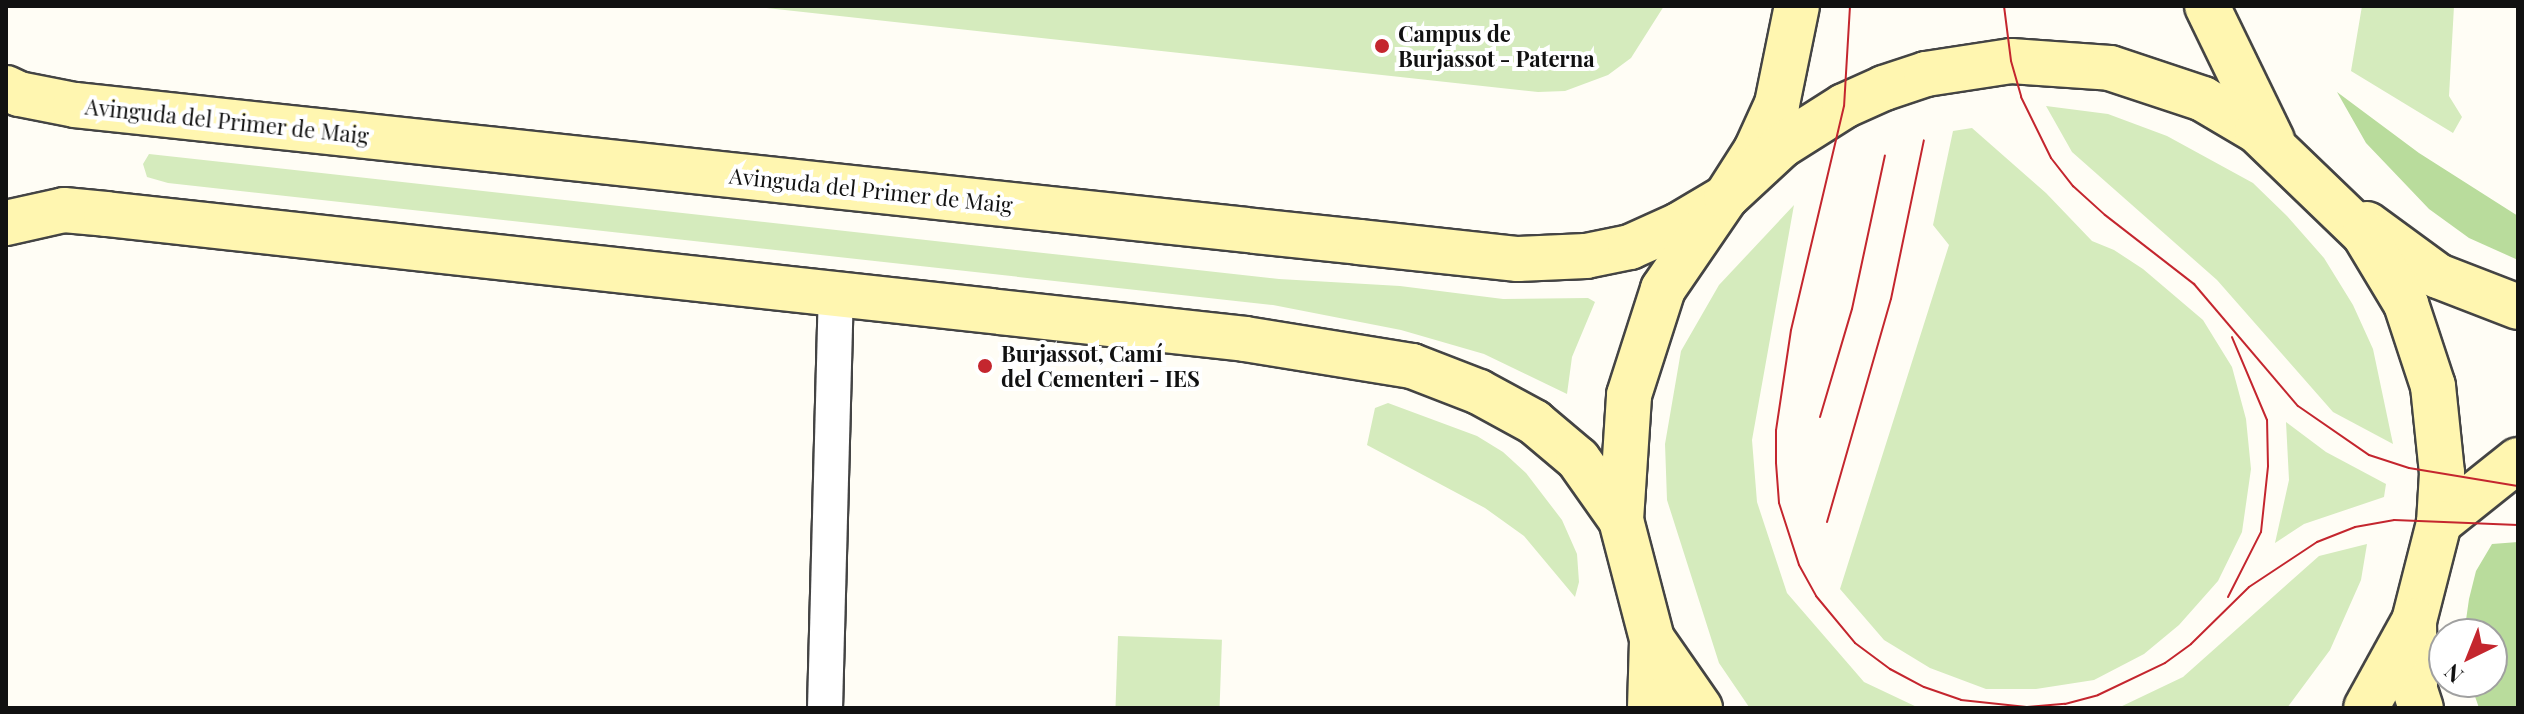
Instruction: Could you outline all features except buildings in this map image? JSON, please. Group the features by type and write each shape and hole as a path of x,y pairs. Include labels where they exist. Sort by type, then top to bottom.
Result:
{"main road":[{"path":"1650,708 1652,639 1621,520 1629,395 1663,289 1756,150 1777,104 1797,6"},
{"path":"2207,6 2277,149"},
{"path":"1726,197 1781,146 1844,106 1926,74 2011,61 2110,68 2203,99 2257,131 2364,234 2406,304 2433,386 2442,473 2439,523 2414,621 2366,708"},
{"name":"Avinguda del Primer de Maig","path":"6,88 19,94 117,109 1518,259 1586,256 1630,247 1679,225 1726,197"},
{"path":"2319,190 2438,276 2518,307"},
{"path":"6,223 64,210 1245,339 1412,366 1479,392 1534,422 1578,459 1621,520"},
{"path":"2439,523 2518,460"},
{"path":"2414,621 2415,690 2421,708"},
{"path":"1652,639 1700,708"}],"lane":[{"path":"825,708 836,295"}],"green space":[{"name":"Campus de Burjassot - Paterna","path":"748,6 1664,6 1631,58 1608,75 1565,91 1538,92"},
{"path":"2362,6 2454,6 2449,96 2462,117 2453,133 2351,71"},
{"path":"2337,92 2419,153 2518,216 2518,260 2469,238 2429,209 2366,143"},
{"path":"2046,106 2108,114 2167,136 2253,183 2287,216 2324,258 2353,305 2373,349 2393,444 2333,412 2217,280 2072,152"},
{"path":"1972,128 2046,193 2092,241 2114,250 2143,269 2203,320 2232,367 2246,419 2251,469 2242,532 2218,581 2179,625 2144,654 2094,680 2036,689 1986,689 1930,668 1884,640 1840,589 1949,245 1933,225 1953,131"},
{"path":"149,154 1279,279 1400,286 1503,299 1588,298 1595,302 1572,357 1567,394 1484,354 1401,330 1273,305 168,183 147,177 143,164"},
{"path":"1794,205 1752,440 1757,502 1787,593 1864,682 1919,708 1749,707 1719,663 1667,500 1665,444 1681,351 1719,285"},
{"path":"1388,403 1477,436 1503,452 1526,473 1562,520 1577,554 1579,582 1575,597 1524,536 1485,508 1367,445 1375,408"},
{"path":"2286,422 2326,452 2386,484 2384,497 2304,524 2275,543 2289,480"},
{"path":"2518,542 2518,708 2479,708 2476,698 2508,698 2508,618 2466,618 2476,571 2492,544"},
{"path":"2367,544 2361,580 2330,650 2287,708 2118,708 2183,677 2319,556"},
{"path":"1118,636 1222,640 1220,708 1115,708"}],"tram line":[{"path":"1850,6 1844,106 1791,330 1776,430 1776,463 1779,503 1799,565 1816,596 1855,643 1890,669 1924,687 1961,700 2027,707 2065,704 2098,695 2165,663 2191,644 2249,587 2317,542 2355,527 2394,520 2518,525"},
{"path":"2004,6 2011,61 2021,97 2051,158 2073,186 2105,215 2194,284 2298,406 2369,455 2409,468 2518,486"},
{"path":"1827,522 1891,299 1924,140"},
{"path":"1820,417 1852,309 1885,155"},
{"path":"2228,597 2261,532 2268,466 2267,420 2232,337"}],"place":[{"name":"Campus de Burjassot - Paterna","path":"1382,46"},
{"name":"Burjassot, Camí del Cementeri - IES","path":"985,366"}]}
